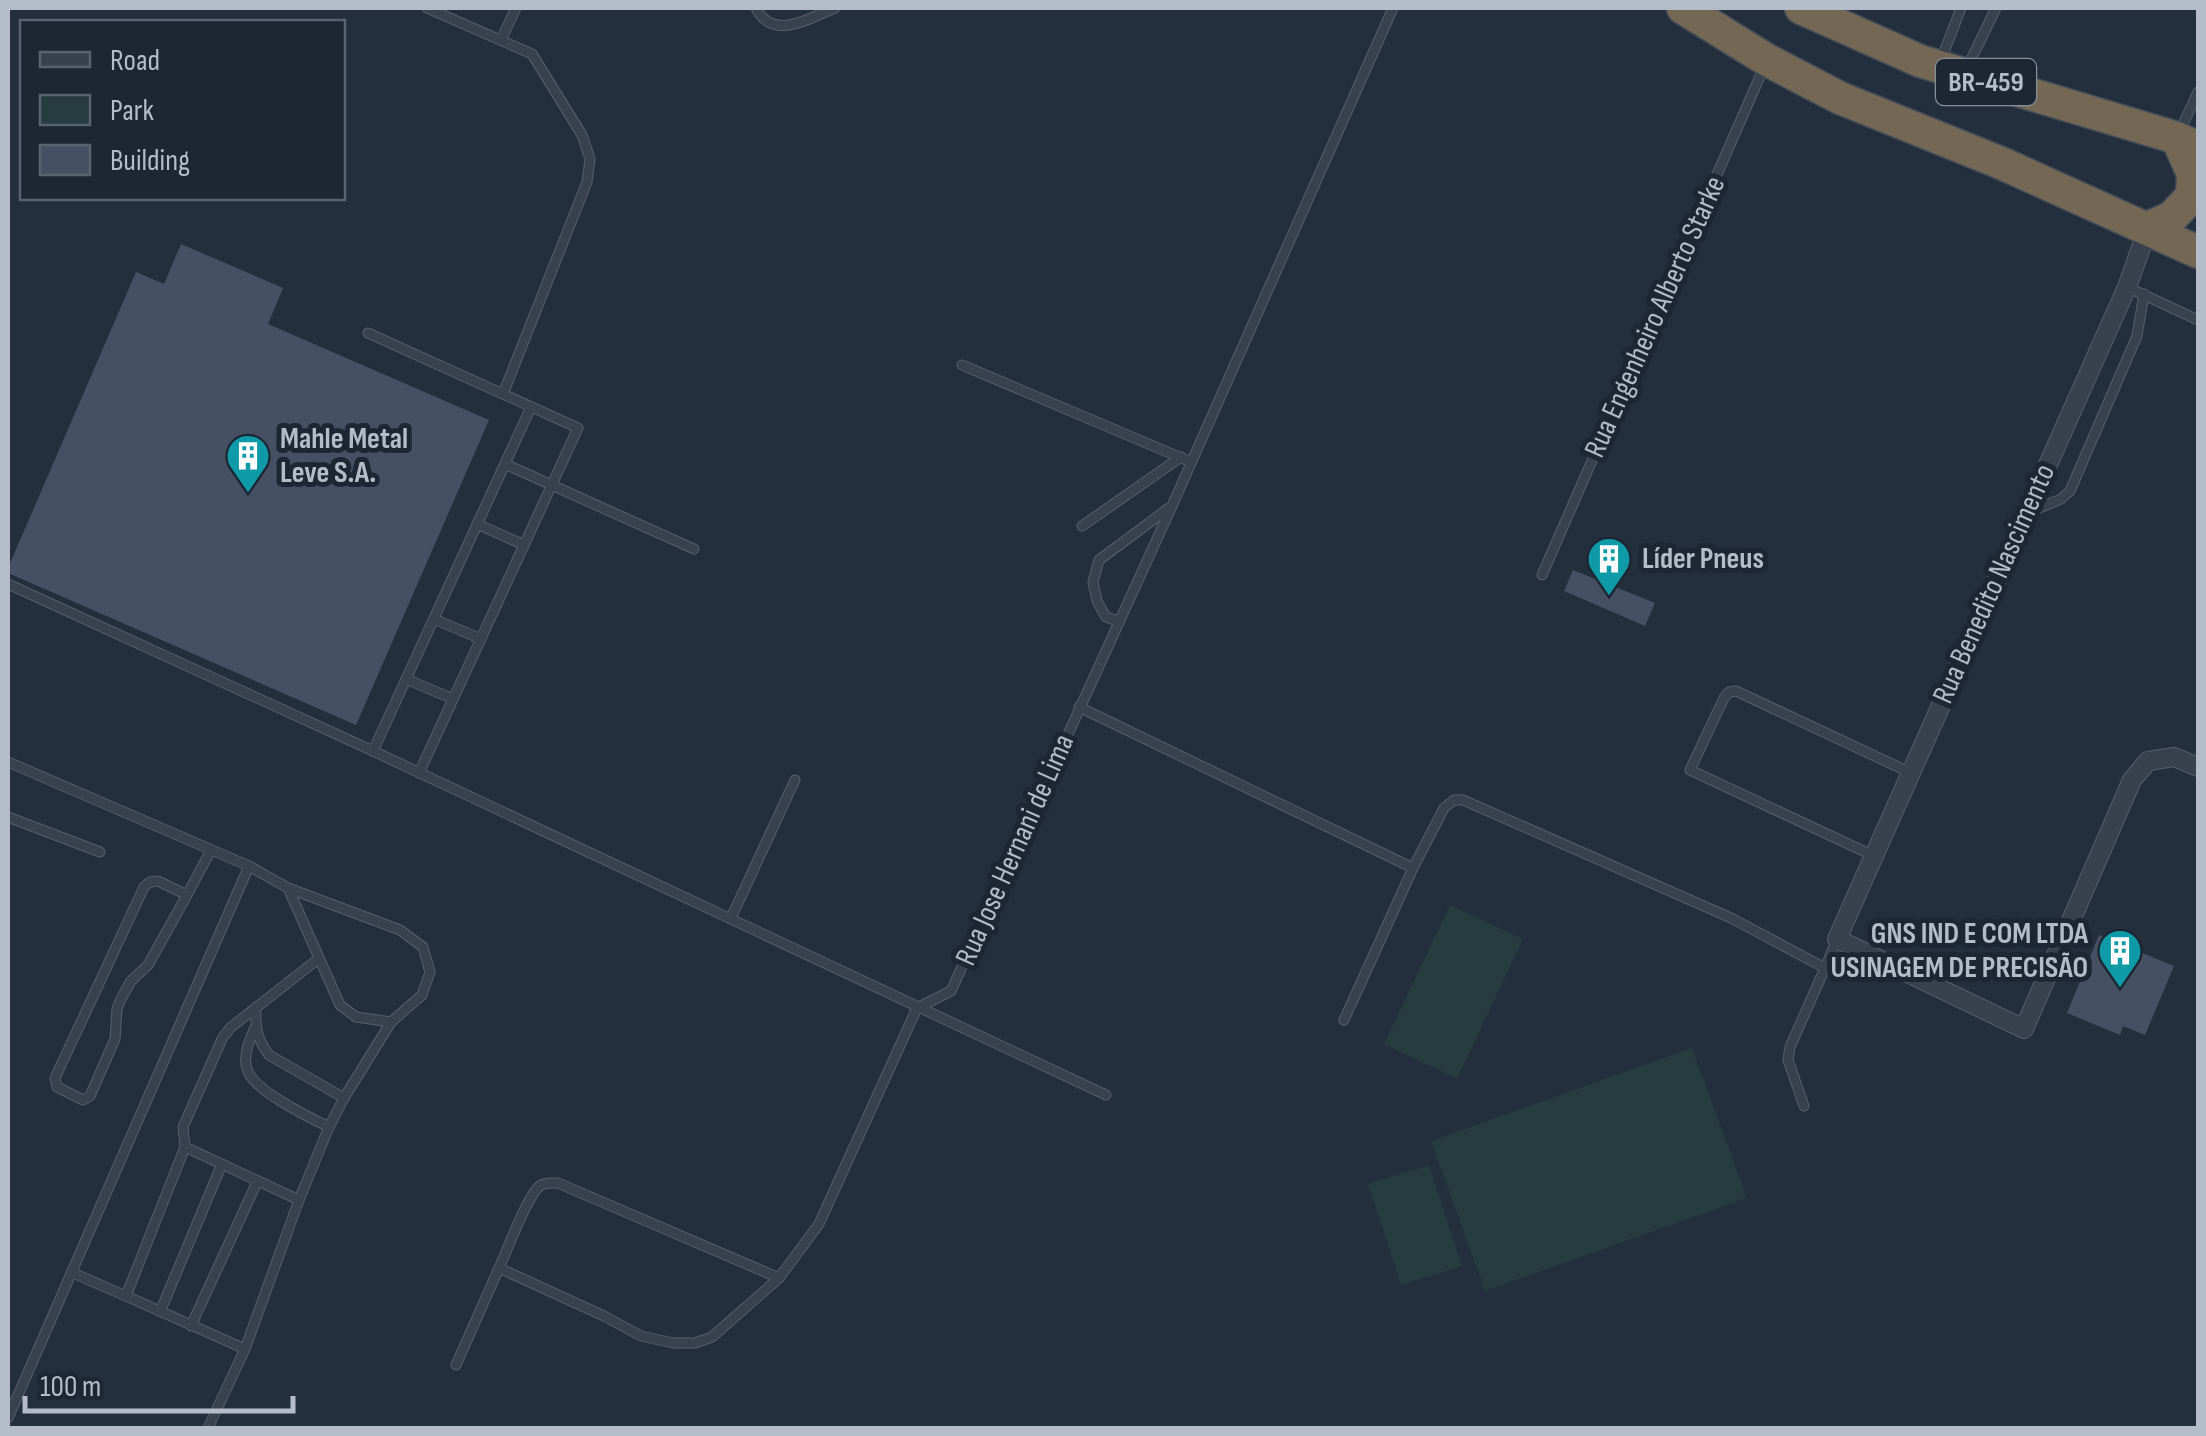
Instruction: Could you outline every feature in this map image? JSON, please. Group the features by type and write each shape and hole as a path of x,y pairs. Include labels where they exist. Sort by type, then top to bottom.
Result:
{"highway":[{"name":"BR-459","path":"1683,8 1767,60 1840,98 2001,163 2198,252"},
{"name":"BR-459","path":"1801,8 1920,61 2188,143"},
{"path":"2148,228 2172,217 2192,196 2188,143"}],"street":[{"name":"Rua Benedito Nascimento","path":"1838,939 2025,514 2135,291 2148,228"},
{"path":"1838,939 2024,1029 2132,780 2148,761 2174,757 2198,767"}],"lane":[{"path":"427,8 532,54 582,136 590,159 587,182 504,394"},
{"path":"501,40 516,8"},
{"path":"756,8 769,23 786,28 835,8"},
{"name":"Rua Jose Hernani de Lima","path":"499,1268 641,1336 673,1343 695,1342 712,1337 779,1278 819,1224 917,1008 951,991 1172,506 1186,459 1393,8"},
{"path":"1951,71 1961,8"},
{"path":"1951,71 1996,8"},
{"name":"Rua Engenheiro Alberto Starke","path":"1542,575 1767,60"},
{"path":"2188,143 2198,92"},
{"path":"2025,514 2061,500 2070,491 2137,336 2135,291 2198,320"},
{"path":"368,333 578,428 420,772"},
{"path":"962,365 1186,459"},
{"path":"373,751 531,407"},
{"path":"1082,526 1186,459"},
{"path":"505,464 694,549"},
{"path":"1118,620 1106,617 1097,601 1093,582 1099,560 1172,506"},
{"path":"477,524 524,545"},
{"path":"8,584 420,772 1106,1095"},
{"path":"434,619 481,639"},
{"path":"406,679 453,699"},
{"path":"1874,856 1690,770 1724,698 1729,692 1736,692 1911,773"},
{"path":"1079,707 1413,868"},
{"path":"8,762 249,866 288,888 400,930 423,947 430,972 422,995 391,1022 329,1128 245,1349 208,1428"},
{"path":"731,918 795,780"},
{"path":"1344,1020 1413,868 1444,808 1454,800 1464,800 1731,918 1825,968"},
{"path":"8,816 100,852"},
{"path":"187,895 158,881 144,887 55,1078 57,1087 83,1100 90,1096 115,1039 121,999 148,965 187,895 211,850"},
{"path":"8,1418 249,866"},
{"path":"288,888 340,1005 356,1017 391,1022"},
{"path":"1804,1106 1788,1060 1790,1047 1838,939"},
{"path":"126,1296 185,1147 183,1127 222,1040 230,1028 318,960"},
{"path":"256,1007 255,1028 269,1055 344,1098"},
{"path":"255,1028 247,1044 246,1072 257,1086 329,1128"},
{"path":"185,1147 299,1200"},
{"path":"160,1312 222,1164"},
{"path":"191,1326 257,1182"},
{"path":"456,1365 531,1198 539,1186 547,1183 558,1183 779,1278"},
{"path":"72,1273 245,1349"}],"green space":[{"path":"1450,905 1523,939 1457,1079 1384,1044"},
{"path":"1692,1048 1747,1198 1485,1291 1431,1141"},
{"path":"1429,1165 1462,1266 1401,1285 1368,1184"}],"building":[{"name":"Mahle Metal Leve S.A.","path":"181,244 283,288 268,324 489,420 356,725 8,573 136,272 164,284"},
{"name":"Líder Pneus","path":"1573,570 1655,603 1645,626 1564,591"},
{"name":"GNS IND E COM LTDA USINAGEM DE PRECISÃO","path":"2099,935 2174,966 2145,1035 2123,1026 2120,1035 2067,1013"}],"place":[{"name":"Mahle Metal Leve S.A.","path":"248,494"},
{"name":"Líder Pneus","path":"1609,597"},
{"name":"GNS IND E COM LTDA USINAGEM DE PRECISÃO","path":"2120,989"}]}
